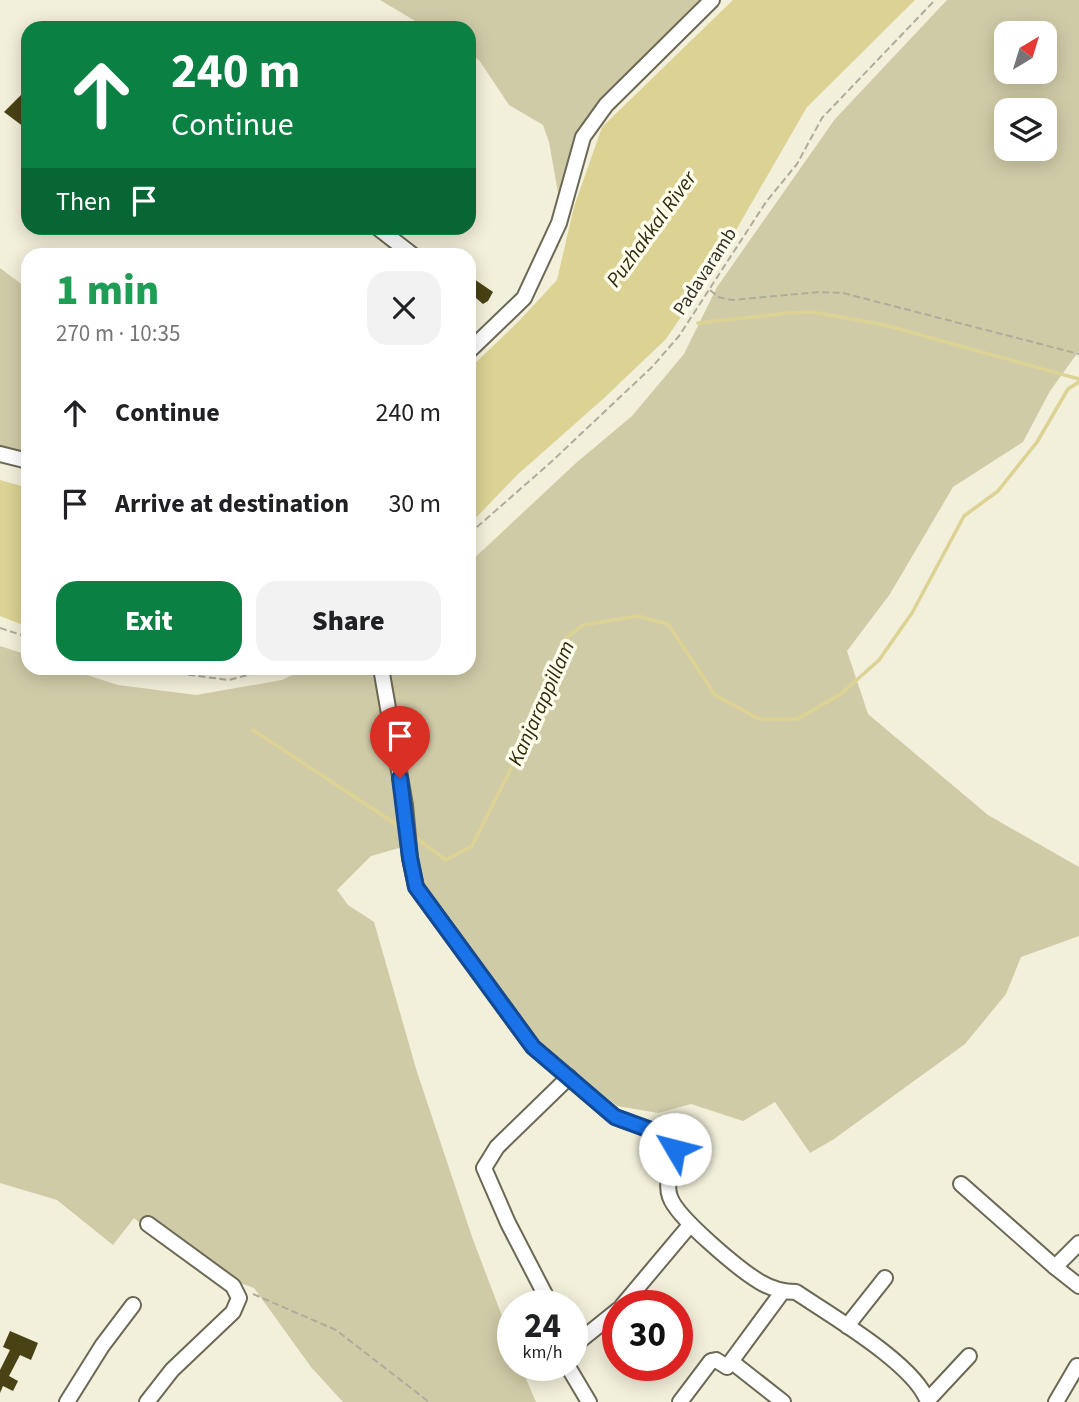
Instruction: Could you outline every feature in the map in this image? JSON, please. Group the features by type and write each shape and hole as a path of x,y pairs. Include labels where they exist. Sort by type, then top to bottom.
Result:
{"street":[{"path":"476,342 524,298 559,223 583,137 606,105 712,0"},
{"path":"387,235 404,248"},
{"path":"0,454 21,459"},
{"path":"382,675 416,887 533,1047 615,1117 667,1136 675,1149 667,1188 672,1203 690,1225 759,1282 783,1291 796,1292 847,1326 912,1376 928,1401 969,1356"},
{"path":"543,1290 508,1223 484,1168 497,1147 569,1077"},
{"path":"961,1184 1079,1286"},
{"path":"147,1402 172,1370 233,1312 239,1298 233,1286 148,1224"},
{"path":"635,1290 690,1225"},
{"path":"1055,1267 1079,1243"},
{"path":"847,1326 885,1278"},
{"path":"680,1402 712,1361 716,1360 727,1367 732,1362 783,1291"},
{"path":"67,1402 102,1346 133,1304"},
{"path":"588,1334 602,1323"},
{"path":"732,1362 783,1402"},
{"path":"1056,1402 1077,1366"},
{"path":"577,1381 589,1402"}],"path":[{"name":"Padavaramb","path":"476,528 652,367 678,336 766,202 797,163 822,118 935,0"},
{"path":"709,289 718,297 732,300 843,292 1079,354"},
{"path":"0,628 21,636"},
{"path":"190,675 229,680 248,675"},
{"path":"233,1286 336,1330 429,1402"}],"shaded area":[{"path":"380,0 700,0 594,112 559,198 549,142 543,125 509,105 476,58 476,21 415,21"},
{"path":"947,0 1079,0 1079,351 1050,391 1023,442 953,487 890,594 847,651 868,714 988,815 1079,867 1079,936 1021,957 1006,994 965,1044 834,1139 810,1153 775,1102 743,1121 691,1104 658,1113 617,1106 530,1032 418,883 413,844 371,856 337,890 348,905 374,922 417,1072 497,1303 497,1381 527,1381 536,1402 343,1402 311,1367 254,1288 190,1265 134,1218 113,1245 57,1200 0,1183 0,646 21,653 21,675 87,675 118,685 196,695 282,680 292,675 476,675 476,556 576,463 632,416 684,354 717,287 835,119"},
{"path":"0,268 21,284 21,450 0,446"}],"water":[{"name":"Puzhakkal River","path":"733,0 915,0 807,107 714,268 666,339 517,475 476,518 476,362 557,280 574,207 602,127"},
{"path":"0,480 21,486 21,624 0,616"}],"building":[{"path":"21,95 21,125 4,112"},
{"path":"476,280 493,292 483,304 476,298"},
{"path":"10,1331 38,1343 31,1360 20,1355 9,1376 18,1381 13,1391 3,1386 0,1393 0,1370 10,1350 3,1347"}],"waterway":[{"path":"698,323 812,312 881,324 1079,379"},
{"name":"Kanjarappillam","path":"412,835 446,860 472,846 537,717 566,638 583,625 638,616 668,624 715,695 759,719 797,719 841,694 879,660 912,613 964,516 998,491 1037,442 1068,389 1079,382"},
{"name":"Kanjarappillam","path":"253,730 402,828"}],"route":[{"path":"400,778 416,887 533,1047 615,1117 667,1136 675,1149"}]}
